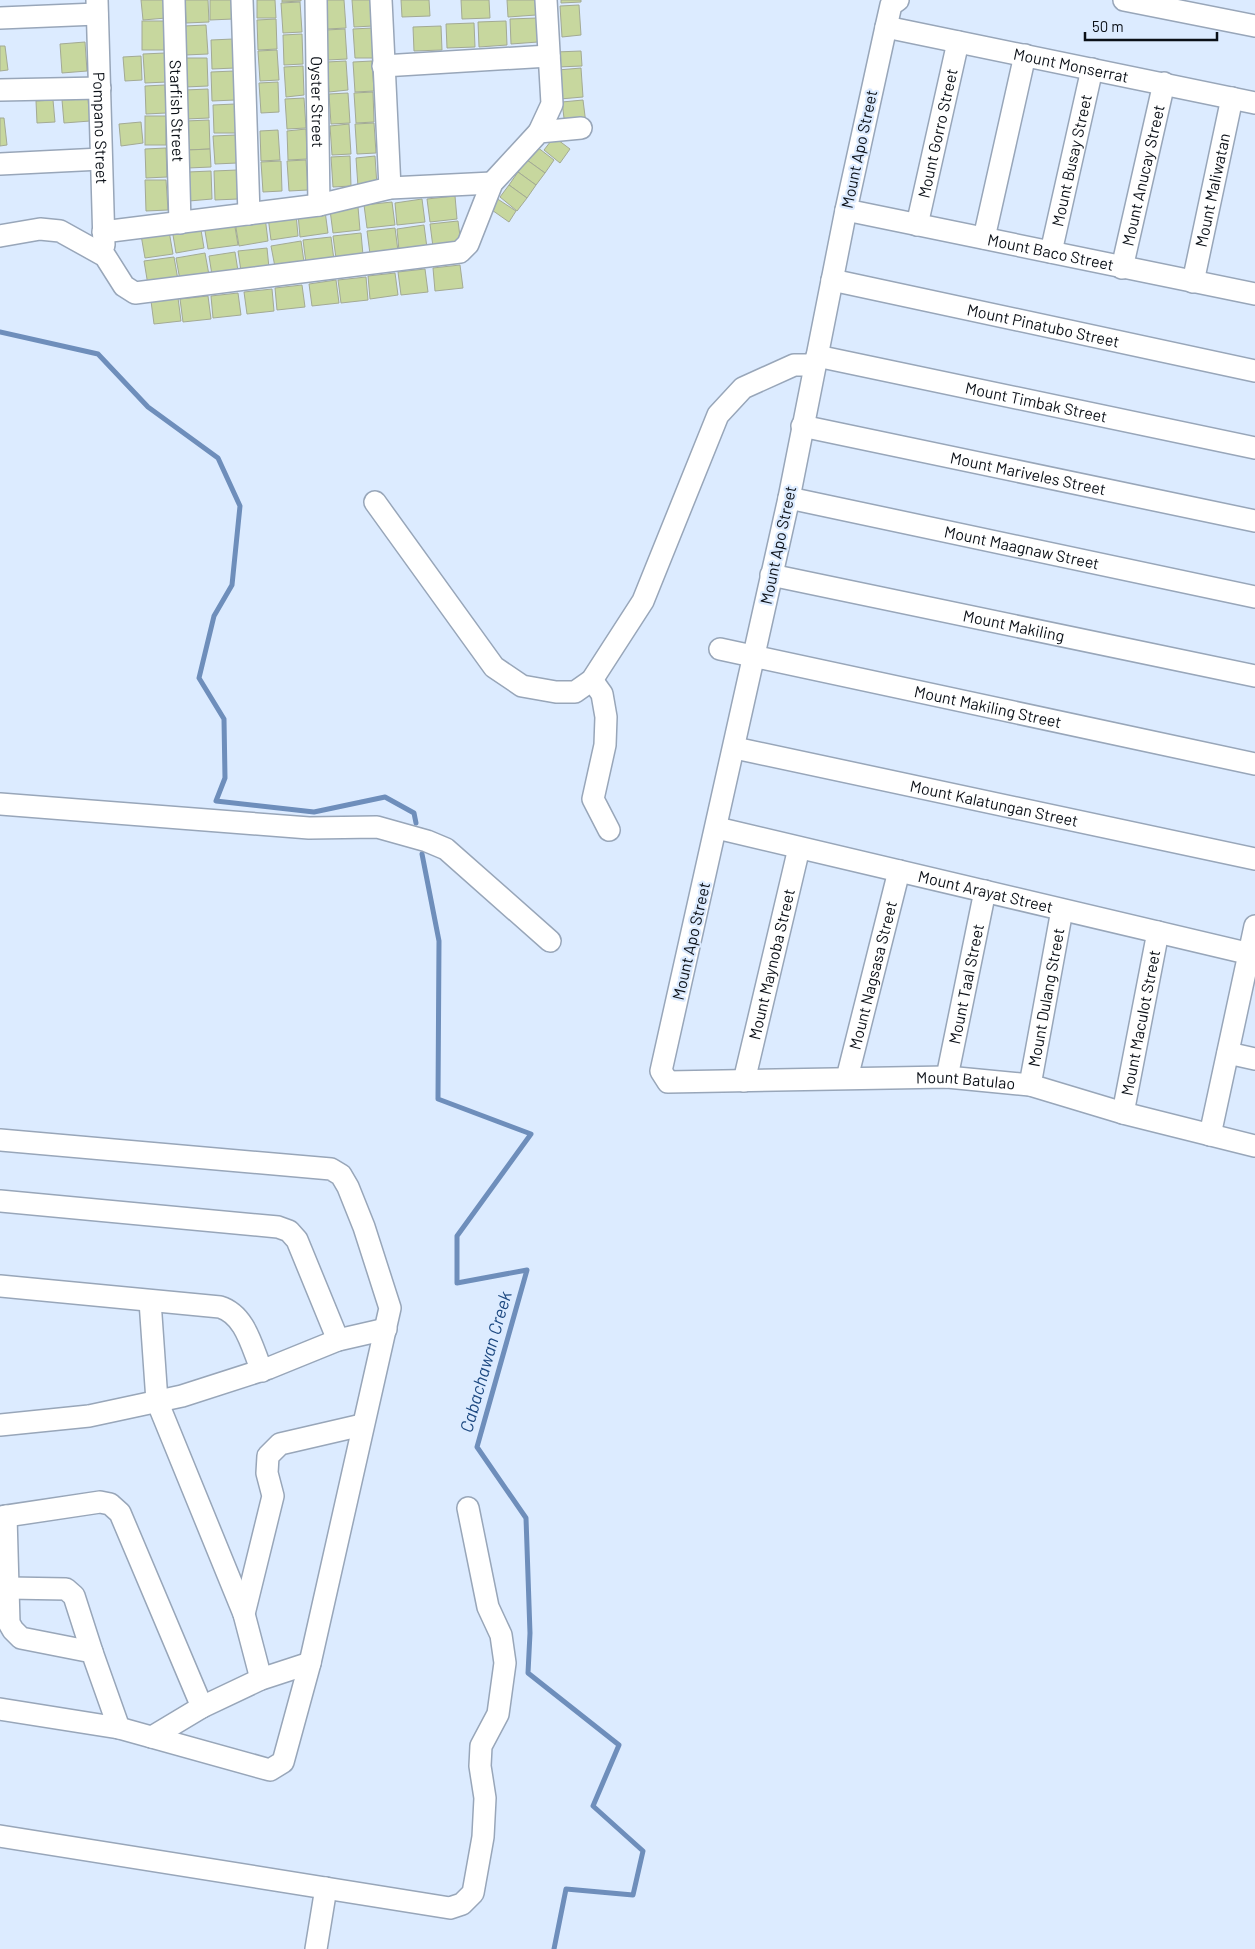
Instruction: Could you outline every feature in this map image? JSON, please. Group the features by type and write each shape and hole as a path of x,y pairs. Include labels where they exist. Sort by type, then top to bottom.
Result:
{"street":[{"name":"Starfish Street","path":"174,0 180,223"},
{"path":"242,0 249,214"},
{"name":"Oyster Street","path":"316,0 320,205"},
{"path":"381,0 382,66 390,188"},
{"path":"0,236 40,229 60,231 105,256 124,286 135,294 460,252 468,244 492,183 539,132 552,104 546,0"},
{"path":"1124,0 1255,26"},
{"name":"Mount Apo Street","path":"668,1082 661,1071 735,748 789,498 846,210 886,27 894,3"},
{"path":"0,18 97,7"},
{"name":"Pompano Street","path":"97,7 105,256"},
{"name":"Mount Monserrat","path":"886,27 1255,103"},
{"name":"Mount Gorro Street","path":"917,225 958,42"},
{"path":"984,238 1025,55"},
{"path":"382,66 549,56"},
{"name":"Mount Busay Street","path":"1051,252 1092,69"},
{"name":"Mount Anucay Street","path":"1122,268 1164,83"},
{"path":"0,90 100,88"},
{"name":"Mount Maliwatan","path":"1193,282 1232,98"},
{"path":"539,132 581,128"},
{"path":"0,164 101,159"},
{"path":"103,232 320,205 390,188 492,183"},
{"name":"Mount Baco Street","path":"846,210 1255,294"},
{"name":"Mount Pinatubo Street","path":"832,280 1255,371"},
{"name":"Mount Timbak Street","path":"592,680 643,600 718,415 743,388 794,365 816,361 1255,448"},
{"name":"Mount Mariveles Street","path":"802,426 1255,521"},
{"name":"Mount Maagnaw Street","path":"789,498 1255,597"},
{"path":"375,502 494,667 522,686 556,692 575,692 592,680 602,694 606,717 605,745 593,799 609,830"},
{"name":"Mount Makiling","path":"771,575 1255,676"},
{"name":"Mount Makiling Street","path":"720,649 1255,764"},
{"name":"Mount Kalatungan Street","path":"735,748 1255,859"},
{"path":"0,804 309,828 377,827 427,841 446,849 550,941"},
{"name":"Mount Arayat Street","path":"717,828 1252,954"},
{"name":"Mount Maynoba Street","path":"744,1081 798,848"},
{"name":"Mount Nagsasa Street","path":"847,1078 899,871"},
{"name":"Mount Taal Street","path":"946,1077 985,892"},
{"name":"Mount Dulang Street","path":"1030,1085 1062,910"},
{"path":"1210,1135 1252,954 1255,926"},
{"name":"Mount Maculot Street","path":"1123,1113 1158,932"},
{"path":"1228,1053 1255,1059"},
{"name":"Mount Batulao","path":"668,1082 946,1077 1030,1085 1123,1113 1255,1146"},
{"path":"0,1140 331,1169 341,1175 348,1187 364,1227 390,1308 362,1425 310,1663 285,1758 275,1769 270,1770 119,1728 0,1709"},
{"path":"0,1201 278,1227 289,1231 297,1240 338,1340"},
{"path":"0,1286 220,1307 230,1310 239,1318 262,1371"},
{"path":"150,1301 158,1401 244,1614 260,1679"},
{"path":"0,1425 89,1416 158,1401 262,1371 338,1340 386,1329"},
{"path":"244,1614 273,1496 267,1473 268,1456 280,1444 362,1425"},
{"path":"92,1652 21,1638 13,1630 9,1622 9,1588 3,1516 100,1502 110,1504 120,1513 202,1707"},
{"path":"0,1836 450,1908 462,1904 472,1893 483,1838 485,1798 480,1766 481,1746 498,1714 505,1663 501,1635 488,1607 468,1508"},
{"path":"9,1588 66,1589 74,1596 119,1728"},
{"path":"152,1737 202,1707 260,1679 310,1663"},
{"path":"316,1949 326,1888"}],"building":[{"path":"141,0 164,0 166,18 143,20"},
{"path":"185,0 208,0 209,22 186,23"},
{"path":"210,0 233,0 233,19 210,20"},
{"path":"257,0 275,0 276,18 257,18"},
{"path":"282,0 301,0 301,1 282,2"},
{"path":"325,0 344,0 346,28 327,29"},
{"path":"352,0 371,0 373,26 354,27"},
{"path":"401,0 429,0 430,16 402,17"},
{"path":"461,0 489,0 490,18 462,19"},
{"path":"507,0 535,0 536,15 508,17"},
{"path":"561,0 581,0 581,2 561,3"},
{"path":"300,2 302,32 283,33 281,3"},
{"path":"579,5 581,35 562,37 560,6"},
{"path":"537,18 538,42 511,44 510,19"},
{"path":"276,19 277,49 258,50 257,20"},
{"path":"142,21 164,21 164,50 142,50"},
{"path":"506,21 507,45 479,47 478,22"},
{"path":"474,23 475,47 447,48 446,24"},
{"path":"206,25 208,54 185,55 184,26"},
{"path":"441,26 442,50 414,51 413,27"},
{"path":"372,28 374,58 355,58 353,29"},
{"path":"345,29 347,59 328,60 326,30"},
{"path":"302,34 303,64 284,65 283,35"},
{"path":"233,39 235,68 212,69 211,40"},
{"path":"85,42 87,71 62,73 60,44"},
{"path":"0,46 5,46 8,70 0,71"},
{"path":"277,50 279,80 260,81 258,51"},
{"path":"581,51 582,66 557,67 556,52"},
{"path":"165,53 167,82 145,83 143,54"},
{"path":"141,56 142,80 125,81 123,57"},
{"path":"184,58 207,58 208,86 185,87"},
{"path":"346,61 348,90 329,92 327,62"},
{"path":"372,61 374,91 355,92 353,62"},
{"path":"303,66 304,95 286,97 284,67"},
{"path":"581,68 583,97 560,99 558,70"},
{"path":"234,71 235,100 212,101 211,72"},
{"path":"278,82 279,112 261,113 259,83"},
{"path":"165,85 166,113 146,114 145,86"},
{"path":"208,89 209,118 186,119 185,90"},
{"path":"373,92 374,122 356,123 354,93"},
{"path":"348,93 350,123 331,124 329,94"},
{"path":"304,98 306,128 287,129 285,99"},
{"path":"88,99 90,121 64,123 62,100"},
{"path":"53,100 55,122 37,123 36,101"},
{"path":"583,100 586,124 565,126 562,102"},
{"path":"235,104 237,133 214,133 213,105"},
{"path":"145,116 166,116 166,145 145,145"},
{"path":"0,118 4,118 7,145 0,146"},
{"path":"209,120 210,149 188,150 186,121"},
{"path":"141,122 143,143 121,146 119,124"},
{"path":"374,123 376,153 357,154 355,124"},
{"path":"349,124 351,154 332,155 330,126"},
{"path":"306,129 307,159 288,160 287,131"},
{"path":"278,130 280,160 261,161 260,131"},
{"path":"236,135 237,163 215,164 213,136"},
{"path":"554,137 570,149 560,163 544,150"},
{"path":"537,147 554,160 545,173 527,160"},
{"path":"166,148 167,177 146,178 145,149"},
{"path":"210,149 211,167 188,168 188,150"},
{"path":"350,156 351,186 333,187 331,157"},
{"path":"375,156 377,186 358,187 356,158"},
{"path":"306,160 308,190 289,191 287,161"},
{"path":"527,160 545,173 536,185 518,172"},
{"path":"281,161 282,191 263,192 261,162"},
{"path":"237,170 238,199 215,200 214,171"},
{"path":"211,171 212,199 189,201 188,172"},
{"path":"518,172 536,185 527,198 509,185"},
{"path":"145,180 166,180 168,210 146,211"},
{"path":"509,185 527,198 517,211 500,197"},
{"path":"455,196 457,219 430,222 427,199"},
{"path":"496,198 516,211 509,222 489,208"},
{"path":"422,199 425,222 397,225 395,203"},
{"path":"392,202 395,225 367,228 364,205"},
{"path":"358,207 360,230 333,233 330,210"},
{"path":"325,211 328,233 300,237 298,214"},
{"path":"296,214 298,236 271,240 268,217"},
{"path":"265,217 268,241 239,246 235,222"},
{"path":"234,221 238,245 208,249 204,225"},
{"path":"458,221 461,244 433,247 430,224"},
{"path":"200,224 204,248 176,253 172,229"},
{"path":"424,225 427,248 399,251 397,229"},
{"path":"395,228 398,251 370,254 367,231"},
{"path":"169,231 173,254 145,258 141,235"},
{"path":"361,233 363,255 336,258 333,236"},
{"path":"331,237 334,260 306,263 303,240"},
{"path":"301,241 304,262 275,267 271,246"},
{"path":"267,248 269,268 241,271 238,251"},
{"path":"235,252 238,271 212,275 209,256"},
{"path":"205,253 209,275 180,280 176,258"},
{"path":"174,257 178,280 148,285 144,261"},
{"path":"460,265 463,288 435,291 433,268"},
{"path":"425,269 428,292 401,295 398,272"},
{"path":"395,273 398,295 370,299 368,276"},
{"path":"366,277 368,300 341,303 338,280"},
{"path":"336,280 339,303 312,306 309,284"},
{"path":"302,285 305,307 277,310 275,288"},
{"path":"272,289 274,311 247,314 244,292"},
{"path":"238,293 241,315 213,318 211,296"},
{"path":"208,296 211,319 183,322 180,299"},
{"path":"178,298 181,321 154,324 151,301"}],"waterway":[{"name":"Cabachawan Creek","path":"0,332 98,354 148,407 218,458 240,506 232,585 214,616 199,678 224,719 225,778 216,801 314,812 385,797 414,813 416,823"},
{"name":"Cabachawan Creek","path":"422,854 439,941 438,1099 531,1134 457,1236 457,1283 527,1270 477,1447 526,1518 530,1633 528,1673 619,1745 593,1806 643,1851 633,1895 566,1889 554,1949"}]}
